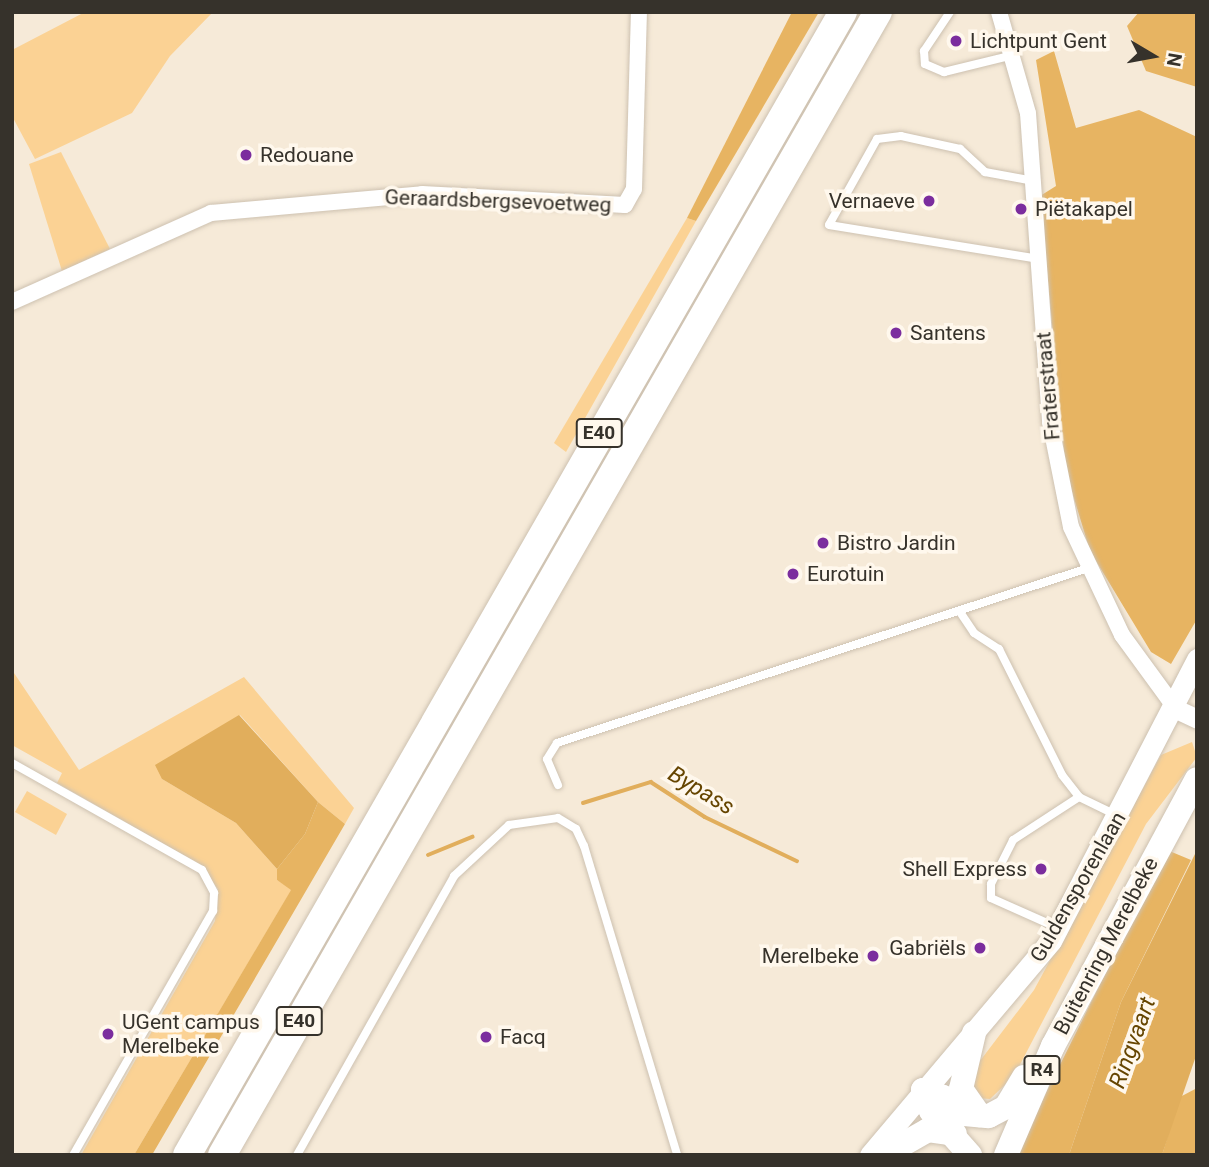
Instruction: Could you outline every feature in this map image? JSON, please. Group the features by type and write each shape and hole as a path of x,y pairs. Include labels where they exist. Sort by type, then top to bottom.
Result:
{"highway":[{"name":"E40","path":"187,1155 843,12"},
{"name":"E40","path":"222,1155 878,12"},
{"name":"Buitenring Merelbeke","path":"1006,1155 1083,987 1197,779"},
{"path":"923,1090 964,1114 979,1116 1006,1107 1057,1009 1083,987"},
{"path":"974,1033 961,1089 979,1116"},
{"path":"923,1090 930,1111 955,1134 970,1155"},
{"path":"884,1155 928,1130 955,1134"}],"main road":[{"name":"Guldensporenlaan","path":"870,1155 923,1090 1032,969 1058,928 1119,817 1176,709 1197,659"}],"street":[{"name":"Geraardsbergsevoetweg","path":"12,302 211,213 422,194 625,205 634,189 639,12"},
{"name":"Fraterstraat","path":"999,12 1028,113 1055,459 1088,568 1122,635 1176,709 1197,719"}],"lane":[{"path":"950,12 924,51 925,64 944,72 1013,55"},
{"path":"1034,181 985,172 960,149 901,136 877,139 829,225 1039,259"},
{"path":"558,785 547,759 557,743 1088,568"},
{"path":"960,612 974,633 999,649 1079,797 1119,817"},
{"path":"12,762 202,870 214,893 213,911 73,1155"},
{"path":"1058,928 991,898 991,884 1013,840 1079,797"},
{"path":"297,1155 454,876 509,825 558,818 576,829 584,846 677,1155"}],"shaded area":[{"path":"85,12 213,12 170,56 132,113 35,159 12,116 12,50"},
{"path":"792,12 819,12 696,221 687,218"},
{"path":"1139,12 1197,12 1197,87 1146,71 1127,26"},
{"path":"1054,51 1076,128 1139,110 1197,137 1197,619 1171,664 1151,652 1090,551 1066,472 1040,196 1056,186 1036,60"},
{"path":"61,152 110,249 62,271 29,164"},
{"path":"687,218 696,221 566,452 554,443"},
{"path":"12,670 79,770 244,677 354,808 345,824 318,802 240,715 162,779 236,823 277,869 277,880 292,889 134,1155 81,1155 215,921 218,889 199,864 57,783 62,773 12,745"},
{"path":"1192,742 1197,757 1146,824 1014,1076 990,1099 976,1098 970,1074 1034,990 1161,755"},
{"path":"27,791 67,814 56,835 15,812"},
{"path":"318,802 345,824 152,1155 134,1155 291,890 277,880 277,869 305,834"},
{"path":"1167,850 1191,860 1121,1002 1069,1155 1015,1155"},
{"path":"1197,1088 1197,1155 1162,1155 1180,1097"}],"water":[{"path":"239,715 318,802 305,834 277,869 236,823 162,779 155,765"},
{"name":"Ringvaart","path":"1197,850 1197,1053 1162,1155 1069,1155 1121,1002"}],"waterway":[{"name":"Bypass","path":"583,803 651,782 705,817 797,861"},
{"name":"Bypass","path":"428,855 472,837"}],"place":[{"name":"Lichtpunt Gent","path":"956,41"},
{"name":"Redouane","path":"246,155"},
{"name":"Vernaeve","path":"929,201"},
{"name":"Piëtakapel","path":"1021,209"},
{"name":"Santens","path":"896,333"},
{"name":"Bistro Jardin","path":"823,543"},
{"name":"Eurotuin","path":"793,574"},
{"name":"Shell Express","path":"1041,869"},
{"name":"Gabriëls","path":"980,948"},
{"name":"Merelbeke","path":"873,956"},
{"name":"UGent campus Merelbeke","path":"108,1034"},
{"name":"Facq","path":"486,1037"}]}
